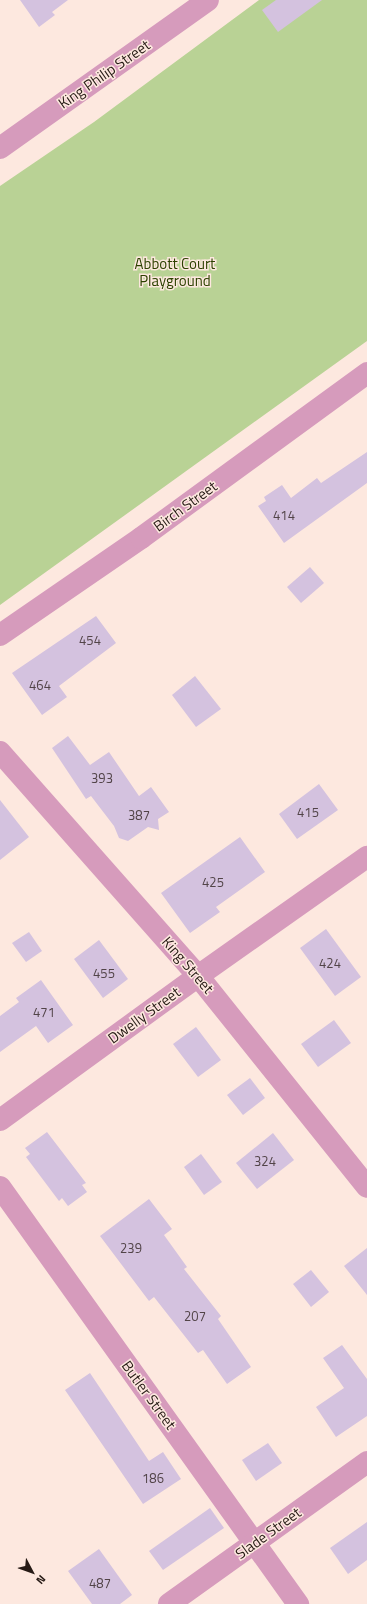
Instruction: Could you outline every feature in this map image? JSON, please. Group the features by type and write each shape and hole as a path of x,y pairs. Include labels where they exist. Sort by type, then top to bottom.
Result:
{"street":[{"name":"King Philip Street","path":"0,148 208,0"},
{"name":"Birch Street","path":"0,635 141,538 367,373"},
{"name":"King Street","path":"0,752 198,976 367,1187"},
{"name":"Dwelly Street","path":"0,1120 198,976 367,856"},
{"name":"Butler Street","path":"0,1187 298,1604"},
{"name":"Slade Street","path":"169,1604 367,1462"}],"green space":[{"name":"Abbott Court Playground","path":"259,0 367,0 367,341 0,605 0,186 94,122"}],"building":[{"path":"20,0 68,0 52,12 55,15 39,27"},
{"path":"276,0 322,0 278,32 262,10"},
{"path":"367,452 367,483 284,543 258,506 266,501 264,497 282,485 291,498 317,478 321,483"},
{"path":"310,567 324,583 301,603 287,587"},
{"path":"96,616 116,643 59,686 67,697 42,715 12,673"},
{"path":"195,676 221,709 196,727 172,695"},
{"path":"68,736 90,765 109,752 139,796 151,787 169,812 158,819 159,830 148,827 128,841 119,838 114,826 91,796 86,799 52,748"},
{"path":"319,784 338,810 297,839 279,814"},
{"path":"0,800 29,837 0,860"},
{"path":"240,837 265,872 216,907 220,912 190,933 161,893"},
{"path":"326,929 361,977 335,996 300,948"},
{"path":"29,932 42,951 26,962 12,943"},
{"path":"99,940 128,979 103,998 74,959"},
{"path":"41,980 73,1025 48,1043 36,1026 0,1052 0,1016 19,1002 16,998"},
{"path":"334,1020 351,1043 318,1067 301,1044"},
{"path":"196,1027 221,1060 198,1077 173,1044"},
{"path":"250,1078 265,1098 243,1115 227,1095"},
{"path":"47,1132 86,1183 82,1185 87,1192 68,1206 62,1198 59,1201 26,1157 30,1154 25,1148"},
{"path":"273,1133 294,1160 257,1189 236,1163"},
{"path":"201,1154 222,1182 204,1195 184,1167"},
{"path":"149,1199 172,1229 164,1235 187,1267 184,1269 221,1316 218,1319 251,1367 227,1384 203,1350 198,1353 154,1297 149,1301 100,1236"},
{"path":"367,1248 367,1295 344,1266"},
{"path":"311,1270 329,1292 311,1307 293,1284"},
{"path":"342,1345 367,1379 367,1416 336,1437 316,1407 344,1388 323,1358"},
{"path":"90,1373 149,1461 163,1452 181,1479 143,1504 65,1390"},
{"path":"268,1443 282,1463 256,1481 242,1460"},
{"path":"210,1508 224,1528 163,1570 149,1551"},
{"path":"367,1522 367,1560 348,1574 330,1548"},
{"path":"99,1549 132,1595 120,1604 92,1604 68,1571"}]}
